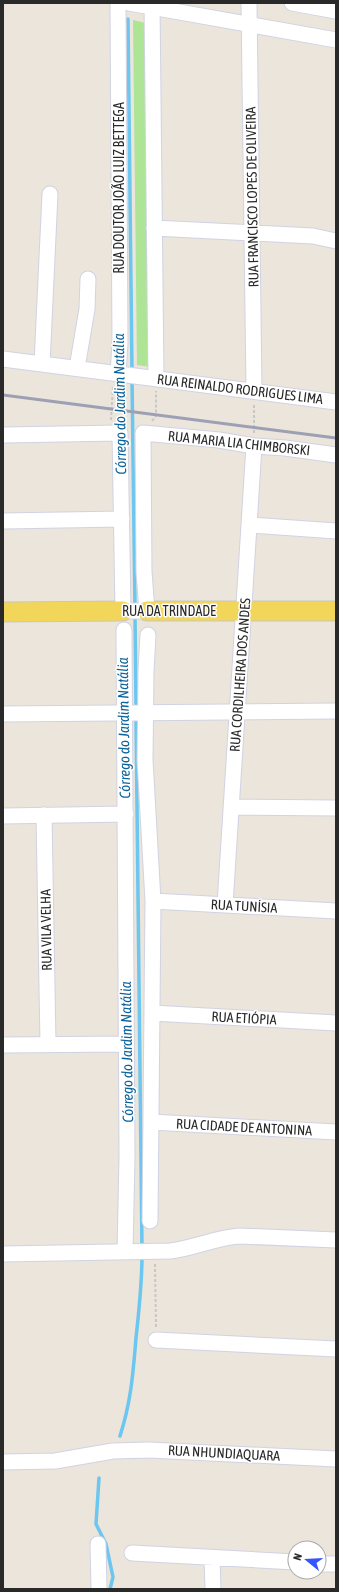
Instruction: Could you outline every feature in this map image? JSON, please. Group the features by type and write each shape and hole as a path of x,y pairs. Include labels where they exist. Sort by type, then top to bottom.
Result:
{"main road":[{"name":"RUA DA TRINDADE","path":"147,611 336,611"},
{"name":"RUA DA TRINDADE","path":"3,612 123,620"}],"street":[{"name":"RUA DOUTOR JOÃO LUIZ BETTEGA","path":"118,3 120,343 118,374"},
{"path":"129,3 152,5 249,25 336,40"},
{"name":"RUA FRANCISCO LOPES DE OLIVEIRA","path":"249,3 254,391"},
{"path":"292,3 336,11"},
{"path":"150,378 154,228 152,5"},
{"path":"42,364 50,194"},
{"path":"154,228 313,236 336,242"},
{"path":"77,368 86,316 88,279"},
{"name":"RUA REINALDO RODRIGUES LIMA","path":"3,359 336,402"},
{"path":"3,435 116,433 122,519 126,814 127,1156 125,1252"},
{"path":"143,433 144,572 147,611"},
{"name":"RUA MARIA LIA CHIMBORSKI","path":"143,433 219,440 254,446 285,448 336,455"},
{"name":"RUA CORDILHEIRA DOS ANDES","path":"225,905 254,446"},
{"path":"3,521 122,519"},
{"path":"249,525 336,531"},
{"name":"RUA DA TRINDADE","path":"123,620 147,611"},
{"path":"148,636 146,671 146,770 153,901 150,1221"},
{"path":"3,714 147,711 336,711"},
{"path":"231,807 336,808"},
{"path":"3,816 126,814"},
{"name":"RUA VILA VELHA","path":"44,815 48,1044"},
{"name":"RUA TUNÍSIA","path":"153,901 336,911"},
{"name":"RUA ETIÓPIA","path":"152,1013 336,1023"},
{"path":"3,1045 126,1044"},
{"name":"RUA CIDADE DE ANTONINA","path":"151,1122 336,1132"},
{"path":"3,1254 155,1252 182,1250 219,1239 238,1236 336,1240"},
{"path":"156,1340 336,1349"},
{"name":"RUA NHUNDIAQUARA","path":"3,1462 55,1461 113,1451 164,1450 336,1459"},
{"path":"98,1544 99,1589"},
{"path":"132,1554 287,1562"},
{"path":"212,1558 213,1589"}],"path":[{"path":"116,433 118,374"},
{"path":"143,433 156,416 150,378"},
{"path":"254,391 254,446"},
{"path":"155,1252 156,1340"}],"green space":[{"path":"133,20 146,23 150,367 137,365"}],"waterway":[{"name":"Córrego do Jardim Natália","path":"128,19 132,373"},
{"name":"Córrego do Jardim Natália","path":"132,379 135,607"},
{"name":"Córrego do Jardim Natália","path":"135,615 136,709"},
{"name":"Córrego do Jardim Natália","path":"136,717 142,1249"},
{"name":"Córrego do Jardim Natália","path":"120,1436 127,1411 133,1376 142,1255"},
{"name":"Córrego do Jardim Natália","path":"99,1478 96,1524 106,1544 113,1577 110,1589"}],"railway":[{"path":"3,395 336,438"}]}
